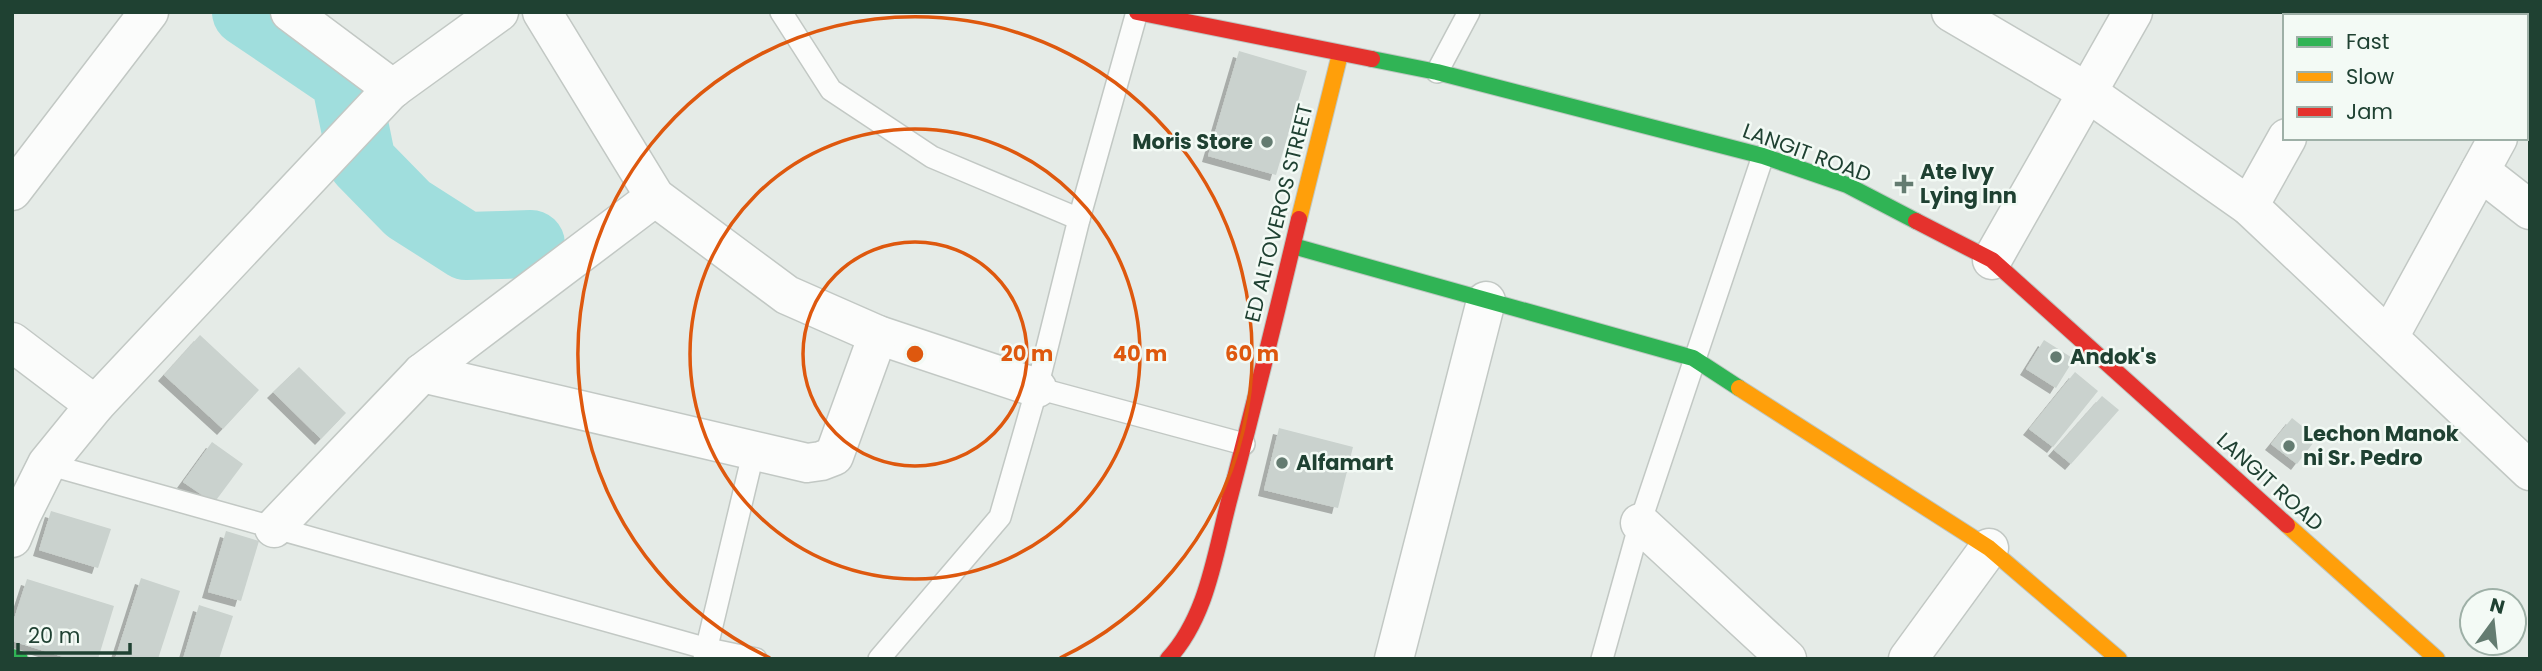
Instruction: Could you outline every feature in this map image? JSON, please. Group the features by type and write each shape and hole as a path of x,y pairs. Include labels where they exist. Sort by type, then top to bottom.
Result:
{"street":[{"path":"12,191 149,12"},
{"path":"290,12 392,89"},
{"path":"15,521 47,464 94,404 392,89 499,12"},
{"path":"542,12 655,197 787,295 877,335 1038,388"},
{"name":"LANGIT ROAD","path":"1137,12 1437,72 1762,156 1847,185 1992,260 2437,659"},
{"path":"1951,12 2087,92 2249,206 2530,471"},
{"path":"1992,260 2133,12"},
{"name":"ED ALTOVEROS STREET","path":"1168,659 1182,644 1198,615 1244,444 1340,54"},
{"path":"2249,206 2286,140"},
{"path":"2389,337 2497,140"},
{"path":"2480,171 2530,210"},
{"path":"274,528 422,373 655,197"},
{"path":"1293,246 1693,358 1989,548 2119,659"},
{"path":"1394,659 1486,301"},
{"path":"422,373 807,463 834,456 877,335"},
{"path":"12,342 94,404"},
{"path":"1640,523 1787,659"},
{"path":"1908,659 1989,548"},
{"path":"12,657 20,659"}],"lane":[{"path":"781,12 831,90 932,157 1079,219"},
{"path":"879,659 1000,517 1038,388 1079,219 1137,12"},
{"path":"1437,72 1469,12"},
{"path":"1602,659 1640,523 1762,156"},
{"path":"1038,388 1244,444"},
{"path":"706,654 754,450"},
{"path":"47,464 706,654 756,659"}],"building":[{"path":"1239,51 1307,71 1276,175 1208,156"},
{"path":"200,335 259,390 223,429 164,375"},
{"path":"2044,340 2074,359 2056,388 2026,369"},
{"path":"299,367 346,413 321,439 273,392"},
{"path":"2075,372 2098,391 2053,447 2029,429"},
{"path":"2102,396 2119,410 2071,464 2054,450"},
{"path":"2292,418 2317,438 2297,464 2271,444"},
{"path":"1279,428 1353,447 1338,508 1264,490"},
{"path":"212,442 243,464 214,503 183,482"},
{"path":"51,511 111,529 98,568 39,550"},
{"path":"226,531 259,541 241,601 208,592"},
{"path":"141,578 180,591 158,659 115,659"},
{"path":"27,579 114,606 98,659 70,659 12,641 12,625"},
{"path":"199,605 233,616 219,659 183,659"}],"waterway":[{"path":"246,12 345,79 362,162 408,209 466,246 531,244"}],"traffic: fast":[{"path":"1372,59 1437,72 1763,156 1847,185 1916,221"},
{"path":"1293,246 1693,358 1739,388"},
{"path":"12,657 20,659"}],"traffic: slow":[{"path":"1299,219 1340,54"},
{"path":"1739,388 1989,548 2119,659"},
{"path":"2287,525 2437,659"}],"traffic: jam":[{"path":"1137,12 1372,59"},
{"path":"1168,659 1182,642 1192,623 1208,582 1299,219"},
{"path":"1916,221 1992,260 2287,525"}],"place":[{"name":"Moris Store","path":"1267,142"},
{"name":"Ate Ivy Lying Inn","path":"1904,184"},
{"name":"Andok's","path":"2056,357"},
{"name":"Lechon Manok ni Sr. Pedro","path":"2289,446"},
{"name":"Alfamart","path":"1282,463"}]}
